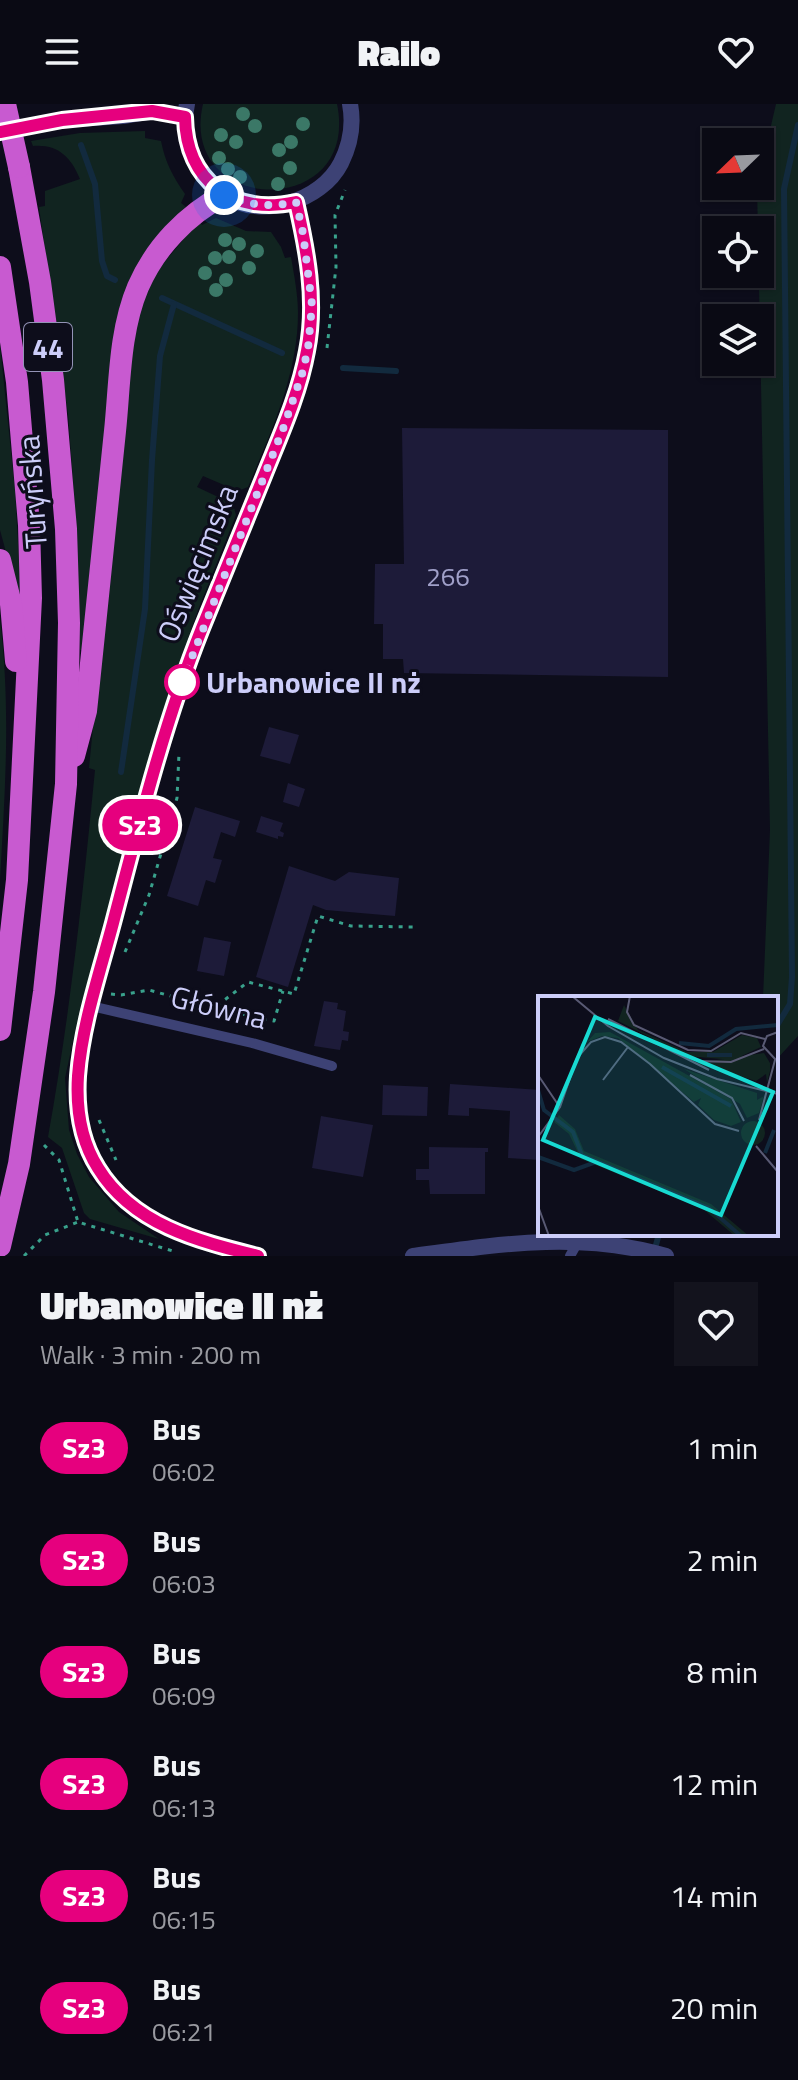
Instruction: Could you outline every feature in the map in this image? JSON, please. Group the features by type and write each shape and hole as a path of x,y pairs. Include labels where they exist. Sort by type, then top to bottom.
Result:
{"highway":[{"name":"Turyńska","path":"5,104 40,282 66,529 69,623 66,784"},
{"path":"66,784 86,711 120,369 129,313 139,284 163,247 196,211 224,195"},
{"name":"Turyńska","path":"0,267 17,382 29,525 31,598 24,740"},
{"path":"0,560 11,604 24,740"},
{"name":"44","path":"0,1030 17,880 24,740"},
{"name":"44","path":"0,1246 29,1107 66,784"}],"street":[{"path":"0,132 51,122 186,110 188,148 194,164 224,195 237,201 267,206 296,202 326,184 338,169 352,132 350,104"},
{"name":"Oświęcimska","path":"258,1256 179,1233 152,1220 125,1200 98,1168 87,1146 79,1110 78,1081 99,1008 152,782 183,681 302,374 312,305 296,202"},
{"path":"413,1256 517,1243 579,1240 625,1246 666,1256"}],"lane":[{"name":"Główna","path":"99,1008 252,1043 332,1066"},
{"path":"570,1256 579,1240"}],"path":[{"path":"326,352 336,267 335,215 346,189"},
{"path":"121,961 149,895 177,798 179,745"},
{"path":"214,1008 248,982 294,994 318,916 351,926 415,927"},
{"path":"99,1008 111,994 113,984"},
{"path":"111,994 149,990 274,1021 283,991"},
{"path":"99,1117 109,1147 121,1167"},
{"path":"44,1145 59,1160 78,1222"},
{"path":"24,1256 45,1235 78,1222 176,1252"}],"green space":[{"path":"203,104 337,104 337,142 323,169 298,185 269,190 240,184 216,168 202,141"},
{"path":"776,104 798,104 798,1036 778,1058 778,996 763,996 770,830 761,376 774,376 774,304 759,304 759,288 774,288 774,216 758,216 757,200 774,200 774,128 770,128"},
{"path":"145,131 145,138 161,141 170,169 185,194 181,203 186,207 143,257 94,530 83,650 80,650 68,414 39,207 45,206 45,191 80,179 62,154 50,147 33,146 31,141 80,133"},
{"path":"216,218 246,231 271,232 285,258 291,257 297,292 297,336 282,402 248,487 238,491 203,476 197,487 233,504 236,515 198,610 159,722 80,1009 65,1078 69,1130 89,1177 119,1212 159,1239 90,1219 84,1213 62,1148 48,1137 86,862 95,770 89,768 136,318 162,265 199,221 202,225"},
{"path":"0,345 15,491 21,596 18,596 0,530"},
{"path":"0,620 6,718 0,880"}],"building":[{"path":"402,428 668,430 668,677 404,673 403,659 383,659 383,624 374,624 375,564 404,564"},
{"path":"269,727 299,735 290,764 260,756"},
{"path":"288,783 305,789 299,807 283,802"},
{"path":"195,807 240,821 235,837 221,832 213,858 222,860 215,883 206,880 198,906 167,896"},
{"path":"261,816 283,823 280,831 284,833 283,837 278,836 278,839 256,832"},
{"path":"289,866 335,881 349,872 399,878 395,916 326,910 313,905 288,987 256,977"},
{"path":"204,937 231,942 224,976 197,971"},
{"path":"324,1001 338,1003 337,1009 346,1011 343,1031 349,1032 348,1041 342,1040 340,1050 314,1046"},
{"path":"450,1084 538,1090 538,1160 508,1158 510,1111 469,1108 469,1116 448,1115"},
{"path":"383,1085 428,1087 427,1116 382,1115"},
{"path":"321,1116 373,1125 363,1177 312,1168"},
{"path":"429,1147 488,1148 485,1152 485,1194 430,1194 429,1180 416,1180 416,1169 429,1169"}],"waterway":[{"path":"778,1024 790,1004 792,977 784,189 798,125"},
{"path":"81,145 95,184 102,261 107,276 115,280"},
{"path":"162,298 282,353"},
{"path":"121,772 145,609 160,356 174,304"},
{"path":"343,368 396,371"},
{"path":"654,1252 658,1236"}],"bus line":[{"name":"Sz3","path":"0,132 62,120 152,111 185,117 188,148 194,164 224,195 237,201 267,206 296,202 309,269 312,305 302,374 183,681 156,767 91,1006 78,1081 79,1110 87,1146 107,1181 125,1200 152,1220 179,1233 258,1256"}],"place":[{"name":"Urbanowice II nż","path":"182,682"}],"route":[{"path":"182,682 296,396 308,349 312,305 309,269 296,202 267,206 237,201 224,195"}]}
